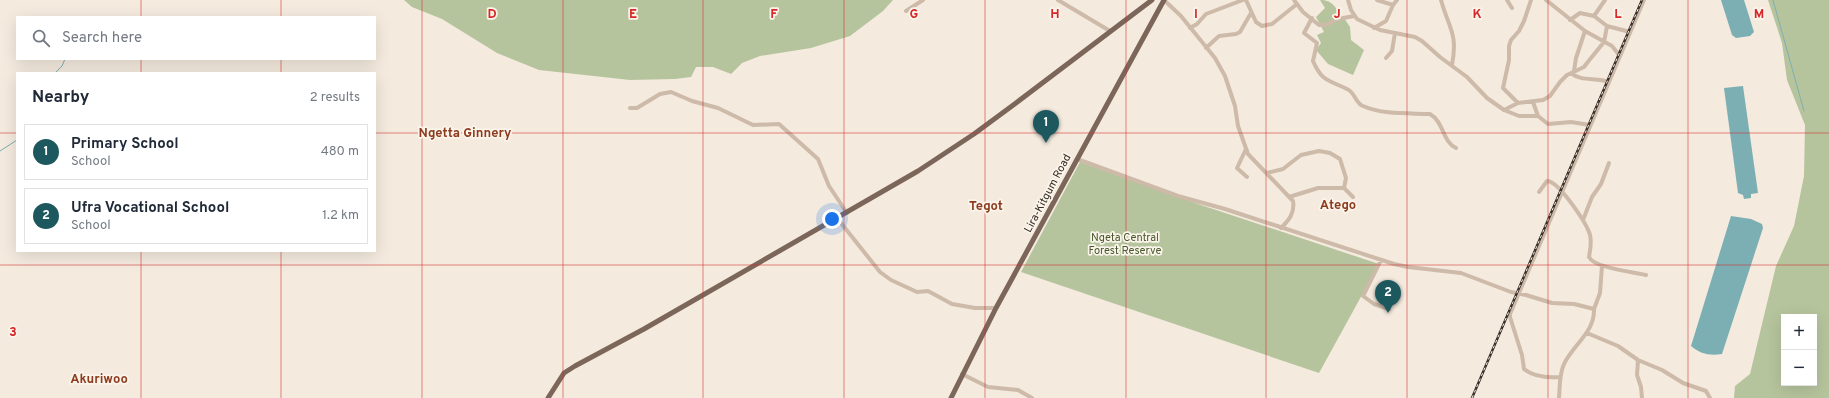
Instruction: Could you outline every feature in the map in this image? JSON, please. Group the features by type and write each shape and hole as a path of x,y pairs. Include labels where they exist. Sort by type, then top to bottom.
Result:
{"main road":[{"path":"548,398 564,373 575,366 644,329 902,181 974,134 1152,0"},
{"name":"Lira-Kitgum Road","path":"951,398 996,308 1164,0"}],"street":[{"path":"906,11 923,0"},
{"path":"1058,0 1110,31"},
{"path":"1164,0 1215,58 1225,76 1235,106 1238,126 1248,154 1294,201 1294,210 1281,228"},
{"path":"1190,28 1197,24 1206,14 1243,0"},
{"path":"1246,0 1251,13 1259,26 1267,27 1297,4"},
{"path":"1294,0 1304,12 1318,24 1323,25 1338,19 1354,16"},
{"path":"1348,0 1354,16 1374,28 1415,37 1422,41 1467,77 1487,98 1504,110 1520,116 1538,116"},
{"path":"1377,0 1393,5"},
{"path":"1374,28 1386,21 1393,5 1397,0"},
{"path":"1441,0 1454,40 1455,48 1452,65"},
{"path":"1507,0 1512,8"},
{"path":"1518,103 1503,88 1509,60 1509,46 1511,40 1519,31 1524,22 1531,0"},
{"path":"1546,0 1585,31 1615,48 1620,56"},
{"path":"1594,16 1604,0"},
{"path":"1560,377 1537,376 1524,369 1522,355 1510,318 1518,293 1644,0"},
{"path":"1206,48 1219,36 1236,34 1240,32 1251,13"},
{"path":"1570,20 1580,13 1594,16 1607,26 1630,32"},
{"path":"1312,18 1304,33 1317,43 1313,61 1322,76 1333,84 1349,89 1358,103 1363,107 1389,112 1430,114 1441,128 1447,141 1456,148"},
{"path":"1504,110 1518,103 1534,102 1543,100 1550,96 1560,82 1572,72 1584,67 1604,42 1607,26"},
{"path":"1572,72 1585,31"},
{"path":"1386,58 1392,51 1394,33"},
{"path":"1572,72 1578,78 1596,78 1609,82"},
{"path":"630,108 637,108 660,94 671,92 692,101 718,108 753,125 779,124 818,159 830,186 847,212"},
{"path":"1534,102 1538,116 1548,124 1571,122 1590,125"},
{"path":"1246,148 1237,168 1246,177"},
{"path":"1267,173 1283,169 1301,155 1324,150 1340,158 1346,178 1344,188"},
{"path":"1077,158 1178,196 1225,209 1381,260 1408,267 1461,273 1504,290 1552,304 1574,304 1594,309"},
{"path":"1583,220 1592,197 1601,184 1609,163"},
{"path":"1539,192 1546,181 1553,182 1562,190 1583,220 1590,237 1590,260 1602,266 1646,275"},
{"path":"1289,197 1318,188 1344,188 1354,197"},
{"path":"837,218 880,272 891,280 917,292 928,291 952,304 975,308 996,308"},
{"path":"1381,260 1363,296 1374,304 1389,309"},
{"path":"1559,398 1560,377 1569,355 1587,333 1593,318 1594,309 1600,293 1602,266"},
{"path":"1587,333 1618,346 1638,360 1662,370 1687,385 1706,391 1710,398"},
{"path":"1638,360 1637,375 1641,387 1642,398"},
{"path":"962,374 988,387 1018,390 1032,398"}],"green space":[{"path":"404,0 893,0 883,11 850,36 811,48 760,56 742,63 731,74 713,67 696,67 691,77 675,79 630,80 539,70 497,53 442,19 412,7"},
{"path":"1320,0 1328,1 1335,7 1342,15 1334,19 1336,21 1344,18 1350,27 1351,40 1364,50 1353,75 1328,64 1316,50 1321,43 1317,35 1324,32 1316,17 1325,8"},
{"path":"1768,0 1829,0 1829,398 1734,398 1735,386 1750,374 1776,266 1794,226 1804,176 1805,125 1787,80 1782,43"},
{"name":"Ngeta Central Forest Reserve","path":"1080,162 1198,204 1379,264 1319,373 1021,272"}],"water":[{"path":"1721,0 1744,0 1754,32 1750,36 1736,38 1732,35"},
{"path":"1743,86 1758,193 1751,194 1751,198 1744,199 1743,195 1738,193 1724,88"},
{"path":"1731,216 1751,219 1762,224 1763,228 1722,354 1713,355 1702,353 1691,346"}],"waterway":[{"path":"1773,0 1804,111"},
{"path":"56,72 62,66 65,60"},
{"path":"0,151 16,141"}],"railway":[{"path":"1472,398 1642,0"}],"place":[{"name":"Primary School","path":"1046,143"},
{"name":"Ufra Vocational School","path":"1388,313"}],"district":[{"name":"Ngetta Ginnery","path":"465,132"},
{"name":"Atego","path":"1338,204"},
{"name":"Tegot","path":"986,205"},
{"name":"Akuriwoo","path":"99,378"}]}
